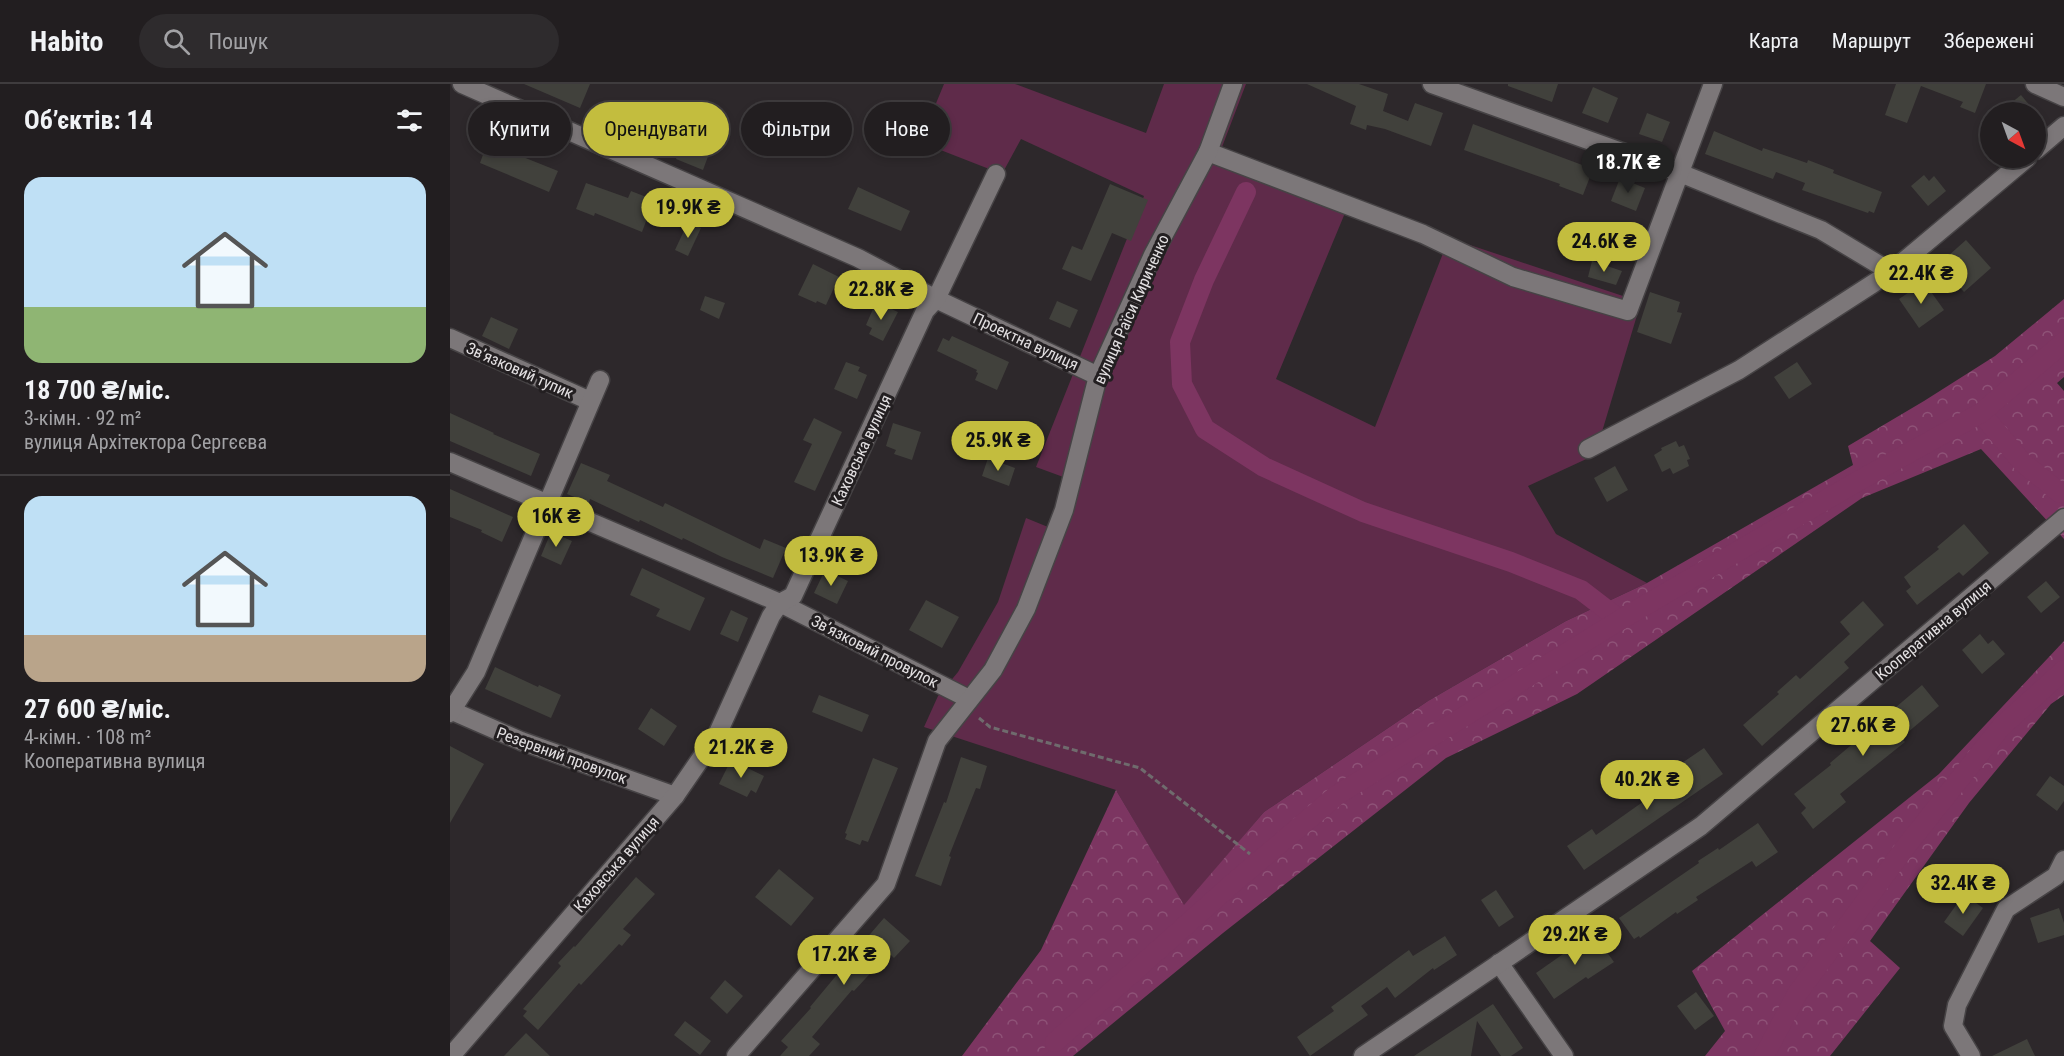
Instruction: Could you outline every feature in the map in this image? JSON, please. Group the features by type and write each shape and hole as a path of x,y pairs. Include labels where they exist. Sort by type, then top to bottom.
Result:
{"street":[{"name":"Проектна вулиця","path":"462,84 858,258 936,299 1098,376"},
{"name":"вулиця Раїси Кириченко","path":"736,1056 886,884 937,741 993,670 1026,609 1064,510 1098,376 1153,255 1208,152 1233,84"},
{"path":"1432,84 1680,173 1821,230 1891,272"},
{"path":"1208,152 1423,234 1513,277 1628,310 1713,84"},
{"path":"2036,84 2064,98"},
{"path":"2046,141 2064,126"},
{"path":"1588,449 1739,370 1891,272 2015,168"},
{"name":"Каховська вулиця","path":"451,1056 675,796 717,735 771,616 780,603 793,596 925,311 936,299 996,174"},
{"name":"Звʼязковий тупик","path":"450,338 590,401"},
{"path":"451,712 476,672 600,380"},
{"name":"Звʼязковий провулок","path":"450,462 780,603 969,699"},
{"name":"Кооперативна вулиця","path":"1363,1056 1701,826 2064,518"},
{"name":"Резервний провулок","path":"451,712 521,741 675,796"},
{"path":"1971,1056 1953,1026 1958,1005 2006,909 2061,870"},
{"path":"1498,963 1564,1056"}],"path":[{"path":"969,699 974,714 990,727 1140,768 1250,854"}],"shaded area":[{"path":"944,84 1015,84 1146,133 1164,84 1246,84 1222,147 1350,201 1276,379 1375,427 1449,238 1641,302 1595,455 1528,486 1556,534 1647,583 1566,621 1428,701 1264,812 1184,906 1116,790 924,727 938,696 958,672 998,602 1026,518 1048,527 1066,478 1036,467 1144,196 1021,139 1002,174 950,154 950,102 937,102"}],"green space":[{"path":"2064,299 2064,377 2057,383 2064,391 2064,539 1981,449 1862,498 1577,694 1446,758 1223,933 1073,1056 962,1056 1041,950 1116,790 1184,905 1264,812 1428,701 1566,621 1647,583 1853,465 1848,446 1995,356"},
{"path":"2064,641 2064,695 2051,704 1969,803 1870,941 1900,968 1830,1056 1705,1056 1725,1031 1692,971 1939,774"}],"building":[{"path":"524,84 590,84 580,108 571,102"},
{"path":"1307,84 1359,84 1388,94 1383,111 1408,121 1415,103 1443,113 1431,146 1385,129 1367,125 1366,130 1350,124 1356,106"},
{"path":"1508,84 1558,84 1552,102 1508,86"},
{"path":"1896,84 1986,84 1975,113 1960,107 1963,102 1921,86 1907,123 1885,115"},
{"path":"1593,87 1618,98 1608,123 1582,113"},
{"path":"2021,95 2027,102 2012,102"},
{"path":"1647,113 1670,122 1662,142 1639,134"},
{"path":"1473,124 1593,169 1583,195 1559,186 1560,184 1464,150"},
{"path":"1714,131 1762,151 1763,148 1807,163 1808,160 1834,170 1833,173 1882,192 1874,213 1869,211 1868,213 1802,190 1805,183 1776,172 1773,179 1705,154"},
{"path":"482,156 520,156 558,171 549,192 480,163"},
{"path":"677,156 708,156 703,170 676,159"},
{"path":"1924,175 1929,181 1934,176 1946,191 1928,206 1911,186"},
{"path":"1620,178 1645,188 1636,211 1611,201"},
{"path":"586,183 628,198 631,191 654,200 642,232 595,213 594,216 576,209"},
{"path":"1110,184 1148,200 1131,241 1112,233 1091,281 1062,269 1072,246 1082,250"},
{"path":"858,187 910,211 901,231 848,209"},
{"path":"688,222 701,228 688,256 675,250"},
{"path":"1966,240 1991,268 1964,292 1939,264"},
{"path":"1592,261 1622,271 1616,285 1588,277"},
{"path":"813,264 839,277 826,305 798,295"},
{"path":"1924,282 1944,310 1919,328 1899,299"},
{"path":"1650,292 1680,302 1677,312 1682,313 1671,344 1637,332"},
{"path":"705,296 725,303 719,319 700,310"},
{"path":"1057,301 1078,310 1070,328 1049,319"},
{"path":"876,302 898,312 883,341 869,334 872,328 866,325"},
{"path":"491,317 518,329 509,349 482,336"},
{"path":"952,336 1009,362 997,390 975,380 977,370 937,351 943,338 949,341"},
{"path":"846,362 860,367 858,371 867,375 857,399 834,389"},
{"path":"1797,362 1812,384 1789,399 1774,377"},
{"path":"450,413 540,454 531,476 450,441"},
{"path":"814,418 842,432 815,491 794,482 812,444 803,440"},
{"path":"893,423 921,432 912,460 894,454 896,450 886,446"},
{"path":"1676,441 1679,447 1684,445 1690,459 1687,460 1689,466 1673,474 1670,468 1662,472 1654,455 1662,450 1661,448"},
{"path":"988,458 1015,468 1009,486 982,476"},
{"path":"581,463 610,475 607,481 663,507 665,503 760,549 764,539 786,548 773,578 590,499 589,503 567,494"},
{"path":"1615,466 1628,490 1607,502 1594,478"},
{"path":"450,489 513,517 502,542 481,532 482,530 450,517"},
{"path":"1964,524 1989,553 1963,576 1959,572 1917,605 1906,591 1911,587 1904,577 1939,549 1937,547"},
{"path":"551,532 572,541 561,565 541,556"},
{"path":"642,568 705,598 690,631 656,616 660,609 630,595"},
{"path":"825,570 848,581 837,604 814,593"},
{"path":"2046,581 2060,597 2041,613 2027,597"},
{"path":"926,600 959,617 942,648 909,630"},
{"path":"1863,601 1884,625 1844,662 1849,668 1762,746 1743,725 1779,694 1777,692 1796,675 1800,679 1850,634 1840,622"},
{"path":"731,610 748,618 738,642 720,634"},
{"path":"1980,634 1988,644 1993,640 2005,654 1982,674 1962,650"},
{"path":"495,667 561,695 551,718 485,689"},
{"path":"1922,685 1939,706 1901,738 1905,742 1840,794 1846,802 1813,829 1801,813 1806,808 1794,794 1831,765 1830,763"},
{"path":"819,695 869,715 862,732 812,712"},
{"path":"651,708 677,726 664,746 638,729"},
{"path":"450,746 484,764 450,823"},
{"path":"1704,748 1723,774 1584,870 1567,846 1592,829 1596,835 1688,770 1682,763"},
{"path":"961,757 987,766 980,789 976,788 949,856 951,857 941,886 915,876 944,802 946,803"},
{"path":"873,758 898,768 868,842 862,840 860,845 845,839 847,834 845,833"},
{"path":"731,760 764,776 756,793 751,790 747,797 719,784"},
{"path":"2050,776 2064,786 2064,801 2057,811 2036,795"},
{"path":"1758,823 1778,852 1756,867 1752,861 1696,897 1698,900 1677,914 1676,912 1640,938 1639,936 1634,939 1619,918 1699,863 1698,861 1718,848 1719,850"},
{"path":"779,869 814,898 791,926 755,897"},
{"path":"636,877 655,894 623,929 631,935 622,946 619,944 581,985 579,983 538,1030 523,1016 527,1011 523,1009 561,966 558,963 575,947"},
{"path":"1496,890 1514,917 1499,927 1481,900"},
{"path":"1964,894 1983,908 1963,936 1944,922"},
{"path":"2059,908 2064,923 2064,935 2038,943 2030,918"},
{"path":"884,918 910,941 894,958 889,953 854,991 852,990 812,1037 820,1044 809,1056 780,1056 788,1047 781,1041 811,1008 839,970"},
{"path":"1593,933 1614,962 1588,979 1586,977 1554,999 1536,973"},
{"path":"1445,936 1457,955 1434,970 1433,968 1395,998 1387,987 1361,1006 1368,1015 1310,1056 1297,1037 1334,1011 1331,1007 1409,950 1413,956"},
{"path":"725,980 743,996 727,1014 710,998"},
{"path":"1696,992 1714,1016 1695,1030 1677,1006"},
{"path":"1493,1004 1523,1048 1511,1056 1501,1056 1477,1021 1471,1056 1414,1056"},
{"path":"685,1021 711,1041 700,1055 674,1035"},
{"path":"526,1033 550,1056 504,1056"},
{"path":"2027,1039 2035,1056 1992,1056"}],"waterway":[{"path":"1246,192 1204,280 1180,342 1182,384 1205,429 1264,467 1363,512 1511,562 1581,590 1620,620"},
{"path":"1055,1042 1232,884 1337,795 1620,620 1860,480 1981,413 2064,342"},
{"path":"1981,413 2022,462 2060,493"},
{"path":"1764,1056 1797,994 1907,845 2001,727 2064,670"},
{"path":"1039,1056 1055,1042"}]}
